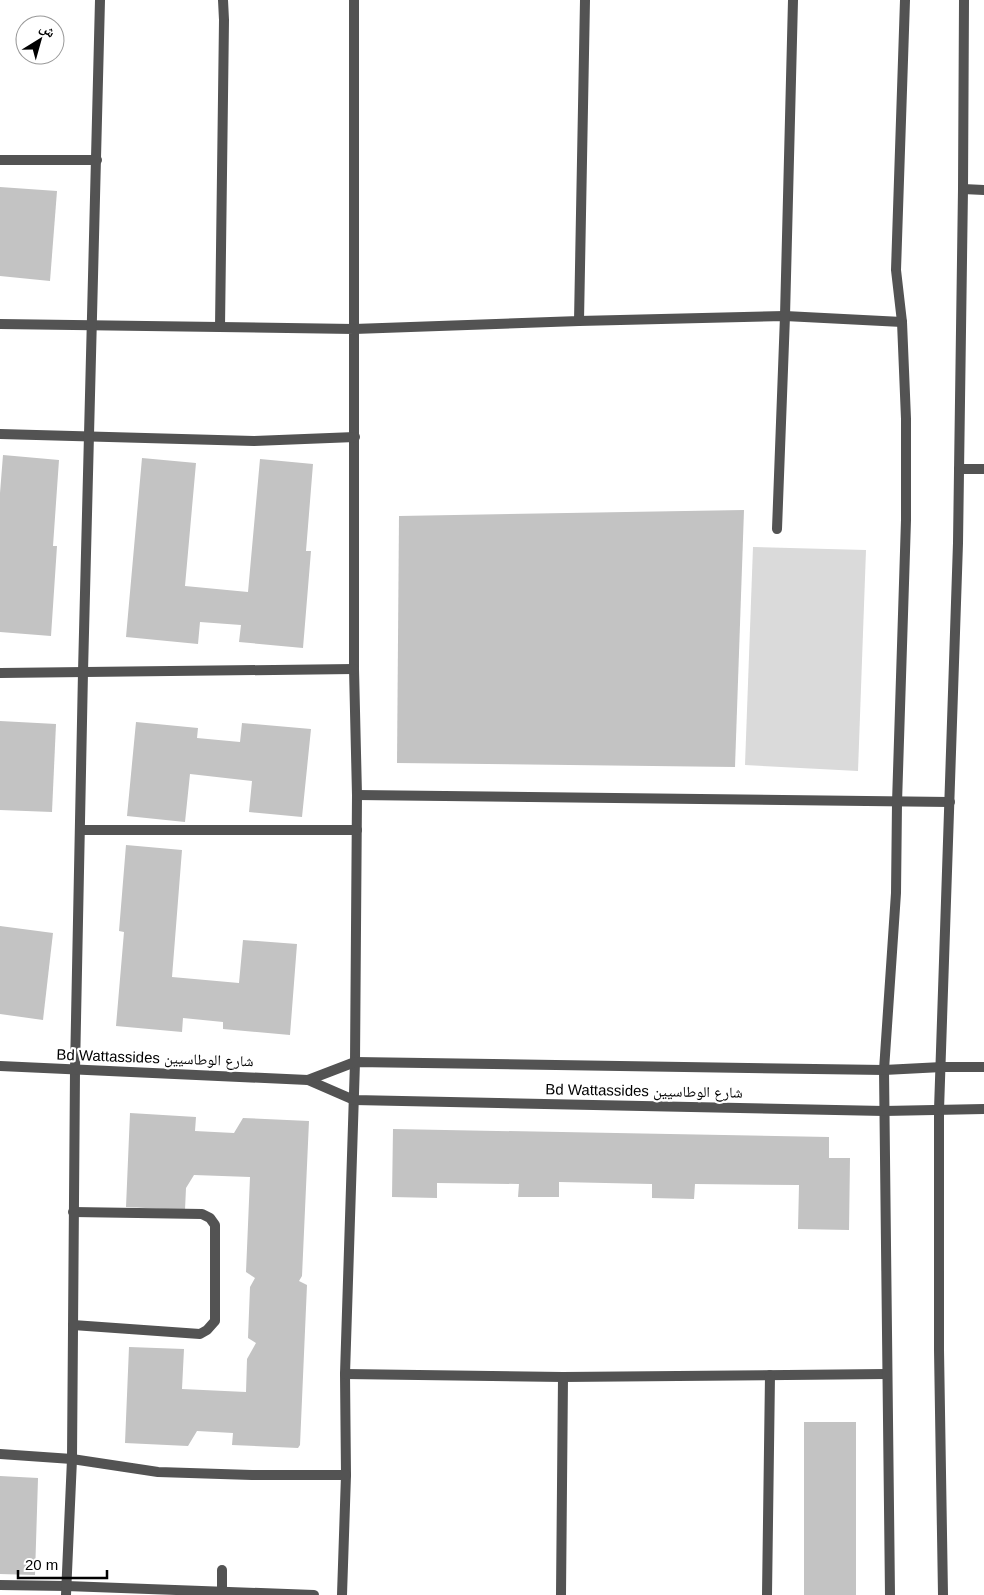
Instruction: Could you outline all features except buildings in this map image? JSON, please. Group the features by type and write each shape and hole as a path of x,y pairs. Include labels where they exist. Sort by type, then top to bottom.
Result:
{"street":[{"path":"66,1591 72,1459 75,1070 100,0"},
{"path":"220,327 223,0"},
{"path":"342,1595 346,1475 345,1374 355,1062 357,830 354,669 354,0"},
{"path":"579,321 585,0"},
{"path":"777,529 785,316 793,0"},
{"path":"890,1595 884,1070 896,893 906,520 906,419 902,322 896,270 906,0"},
{"path":"943,1595 939,1350 940,1110 959,469 964,0"},
{"path":"0,160 97,160"},
{"path":"963,189 984,190"},
{"path":"0,324 354,329 785,316 902,322"},
{"path":"0,434 254,441 355,437"},
{"path":"959,469 984,469"},
{"path":"0,673 354,669"},
{"path":"357,795 897,803 950,802"},
{"path":"80,830 357,830"},
{"name":"Bd Wattassides شارع الوطاسيين","path":"308,1080 355,1062 884,1070 942,1067 984,1068"},
{"name":"Bd Wattassides شارع الوطاسيين","path":"0,1066 308,1080 354,1100 884,1111 984,1109"},
{"path":"73,1325 200,1334 216,1321 215,1225 210,1218 202,1214 74,1212"},
{"path":"345,1374 563,1377 887,1374"},
{"path":"767,1595 770,1375"},
{"path":"561,1595 563,1377"},
{"path":"0,1454 72,1459 158,1472 346,1475"},
{"path":"222,1570 222,1594"},
{"path":"0,1585 66,1591 314,1595"}],"shaded area":[{"path":"753,547 866,550 858,771 745,765"}]}
